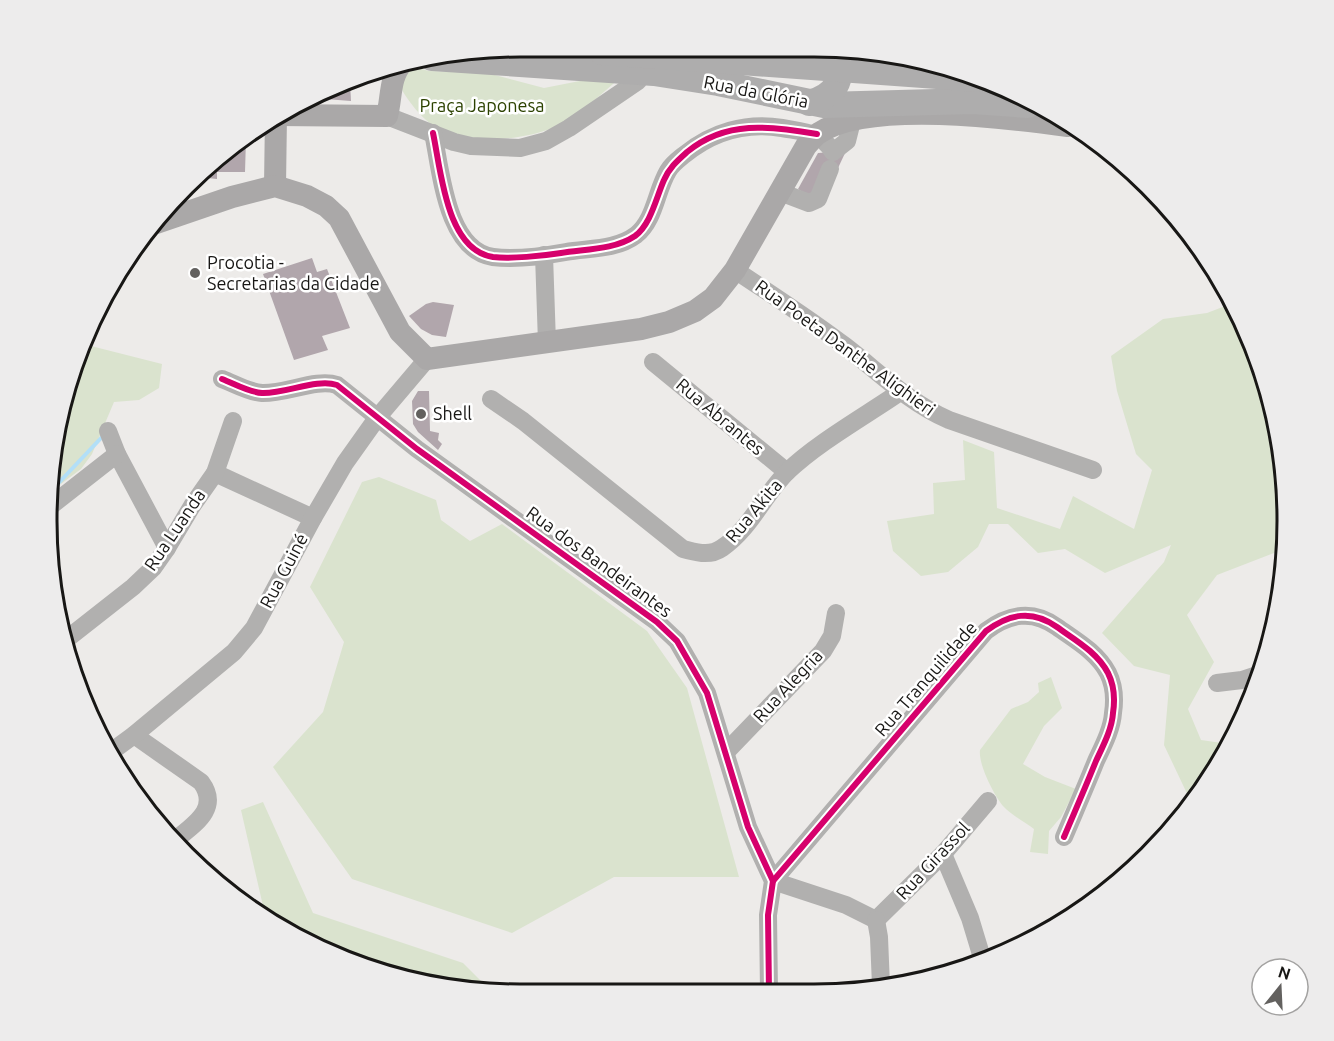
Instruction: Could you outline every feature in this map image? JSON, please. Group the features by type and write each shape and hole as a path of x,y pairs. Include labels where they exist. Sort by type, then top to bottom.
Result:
{"highway":[{"path":"672,57 944,77"},
{"path":"809,103 830,95 835,89 838,81 839,58"},
{"path":"852,59 856,113"},
{"name":"Rua da Glória","path":"463,61 718,83 856,113 973,101 1017,104"}],"main road":[{"path":"389,107 395,75"},
{"path":"381,79 389,107"},
{"path":"300,113 389,107"},
{"path":"169,219 232,197 275,186 307,196 326,206 339,218 400,332 427,359 641,329 669,322 695,311 713,298 735,270 806,146 817,134 856,113 921,113 1054,125"},
{"path":"275,186 276,127"}],"street":[{"path":"389,107 433,133 454,142 471,146 520,148 546,141 646,77"},
{"path":"433,133 451,217 462,238 479,252 492,257 544,255 621,244 638,234 650,216 669,170 697,144 715,134 743,128 778,127 817,134"},
{"path":"780,192 809,203 818,199 830,169"},
{"path":"544,255 547,343"},
{"name":"Rua Poeta Danthe Alighieri","path":"735,270 832,336 867,362 900,392 927,410 949,420 1093,470"},
{"name":"Rua Guiné","path":"117,748 234,652 254,628 345,463 377,418 427,359"},
{"name":"Rua Abrantes","path":"653,362 787,472"},
{"name":"Rua dos Bandeirantes","path":"222,379 260,393 333,383 417,449 657,622 677,641 707,693 748,827 772,881"},
{"name":"Rua Akita","path":"491,399 523,421 683,549 704,554 720,550 734,538 787,472 804,457 900,392"},
{"name":"Rua Luanda","path":"72,635 133,587 153,568 215,473 234,422"},
{"path":"108,431 117,454 167,548"},
{"path":"58,500 117,454"},
{"path":"215,473 313,518"},
{"name":"Rua Alegria","path":"726,752 823,651 832,636 836,613"},
{"name":"Rua Tranquilidade","path":"772,881 986,631 1000,621 1017,616 1033,616 1049,622 1087,648 1109,674 1114,691 1113,714 1106,737 1064,837"},
{"path":"1217,683 1249,678"},
{"path":"134,735 201,782 208,790 209,803 201,817 181,835"},
{"name":"Rua Girassol","path":"876,920 943,854 988,801"},
{"path":"943,854 970,918 980,953"},
{"path":"769,984 768,915 772,881 846,905 876,920 881,979"}],"green space":[{"name":"Praça Japonesa","path":"419,69 487,73 544,88 600,77 621,77 579,113 550,129 524,136 495,139 453,135 429,123 405,95 399,82 404,72"},
{"path":"1224,306 1242,343 1261,401 1268,430 1276,490 1276,551 1217,575 1187,615 1214,662 1188,709 1201,740 1220,743 1187,794 1164,745 1170,675 1134,666 1102,633 1164,562 1171,545 1105,573 1065,549 1038,553 1008,524 989,524 978,547 948,572 921,576 893,551 887,521 934,514 933,483 965,480 963,440 994,452 997,508 1060,529 1073,496 1134,529 1152,470 1136,454 1117,391 1111,356 1163,319 1207,313"},
{"path":"91,346 162,364 159,388 139,400 114,402 92,454 81,469 58,486 66,430"},
{"path":"379,477 436,500 441,520 470,541 502,524 647,631 687,688 739,877 614,877 512,933 352,879 273,767 323,712 344,642 310,587 362,482"},
{"path":"1051,677 1062,708 1044,726 1023,764 1045,777 1076,789 1061,817 1049,831 1048,854 1030,852 1034,829 999,801 984,771 980,750 1011,709 1028,702 1039,692 1038,683"},
{"path":"263,802 313,913 463,963 482,982 430,975 343,949 315,936 263,906 241,810"}],"building":[{"path":"350,89 351,101 328,99"},
{"path":"246,147 245,172 217,172 217,179 209,178"},
{"path":"846,151 838,168 812,198 798,189 818,153"},
{"path":"312,258 317,272 327,269 350,328 322,336 328,350 294,360 263,274"},
{"path":"433,302 454,305 446,337 432,335 421,329 409,316"},
{"name":"Shell","path":"418,391 429,391 430,431 439,433 438,440 442,444 438,450 418,432 413,424 412,401"}],"waterway":[{"path":"59,483 103,436"}],"cycle path":[{"path":"433,133 443,187 455,224 465,240 477,251 493,257 509,258 599,248 627,241 641,231 645,225 671,168 687,152 717,135 749,128 782,129 817,134"},
{"path":"222,379 262,393 320,383 337,385 417,449 657,622 677,641 707,693 748,827 773,881 768,915 769,984"},
{"path":"773,881 986,631 1003,621 1021,616 1048,621 1085,647 1108,673 1113,688 1114,708 1109,731 1064,837"}],"place":[{"name":"Procotia - Secretarias da Cidade","path":"195,273"},
{"name":"Shell","path":"421,414"}]}
